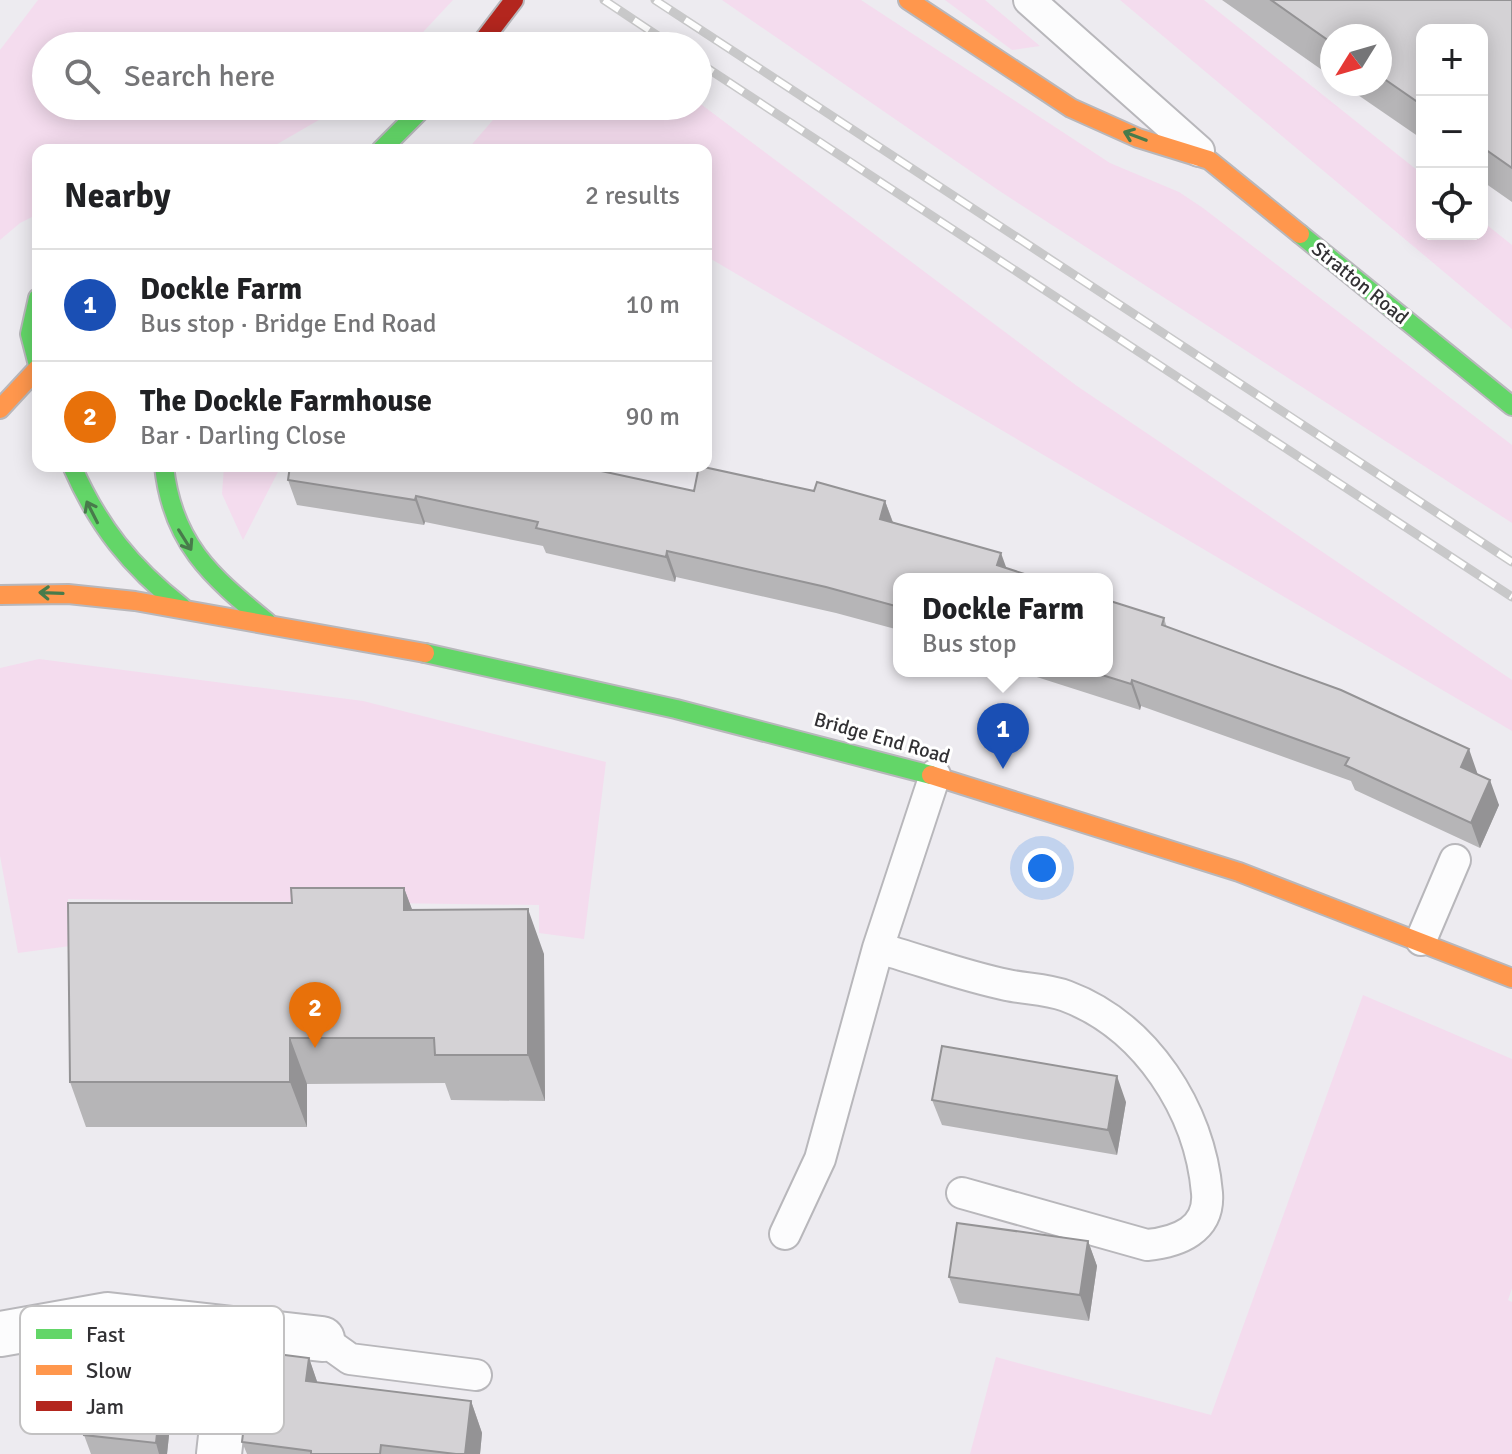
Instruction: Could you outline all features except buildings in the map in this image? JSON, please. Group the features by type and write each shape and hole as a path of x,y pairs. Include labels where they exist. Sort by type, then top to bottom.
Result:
{"main road":[{"path":"490,32 514,0"},
{"name":"Stratton Road","path":"908,0 1071,108 1138,138 1209,160 1512,406"},
{"path":"387,144 411,120"},
{"path":"0,409 32,373"},
{"path":"75,472 97,521 116,550 183,609"},
{"name":"Bridge End Road","path":"165,472 169,501 179,533 200,563 267,622"},
{"name":"Bridge End Road","path":"0,595 79,594 267,622 630,696 935,775 1269,883 1512,978"}],"street":[{"path":"0,1334 20,1330"},
{"path":"284,1335 322,1339"},
{"path":"219,1454 221,1434"}],"lane":[{"name":"Stratton Road","path":"1029,0 1209,160"},
{"path":"785,1234 820,1159 878,948 935,775"},
{"path":"1421,940 1455,860"},
{"path":"878,948 1005,985 1065,995 1105,1016 1142,1047 1173,1086 1193,1129 1205,1166 1207,1202 1203,1219 1191,1231 1174,1243 1147,1245 962,1193"},
{"path":"322,1339 350,1359 476,1375"}],"shaded area":[{"path":"38,0 453,0 423,32 32,32 32,120 319,120 277,144 32,144 32,217 0,240 0,50"},
{"path":"722,0 861,0 1110,163 1179,192 1512,445 1512,523 998,190"},
{"path":"945,0 985,0 1040,46 1012,50"},
{"path":"1120,0 1204,0 1320,93 1320,96 1324,96 1416,169 1416,240 1488,240 1488,226 1512,245 1512,329"},
{"path":"712,112 1077,386 1512,680 1512,731 712,260 712,144 472,144 493,120 712,120"},
{"path":"224,472 278,472 243,540 222,494"},
{"path":"39,659 363,701 606,762 584,939 539,933 539,905 68,899 70,946 18,953 0,856 0,668"},
{"path":"1363,995 1512,1059 1512,1288 1508,1300 1512,1302 1512,1454 970,1454 996,1357 1211,1415"}],"railway":[{"path":"604,0 652,32"},
{"path":"655,0 704,32"},
{"path":"712,37 1512,562"},
{"path":"712,71 1512,597"}],"traffic: fast":[{"path":"387,144 411,120"},
{"path":"1300,234 1512,406"},
{"path":"32,325 32,342"},
{"path":"75,472 93,508 118,544 147,577 182,607"},
{"path":"165,472 175,516 197,555 228,589 267,622"},
{"path":"425,653 676,709 931,775"}],"traffic: slow":[{"path":"908,0 1071,108 1138,138 1209,160 1300,234"},
{"path":"0,409 32,374"},
{"path":"0,595 68,594 135,601 425,653"},
{"path":"931,775 1239,872 1512,978"}],"traffic: jam":[{"path":"490,32 514,0"}],"place":[{"name":"Dockle Farm","path":"1003,769"},
{"name":"The Dockle Farmhouse","path":"315,1048"}]}
